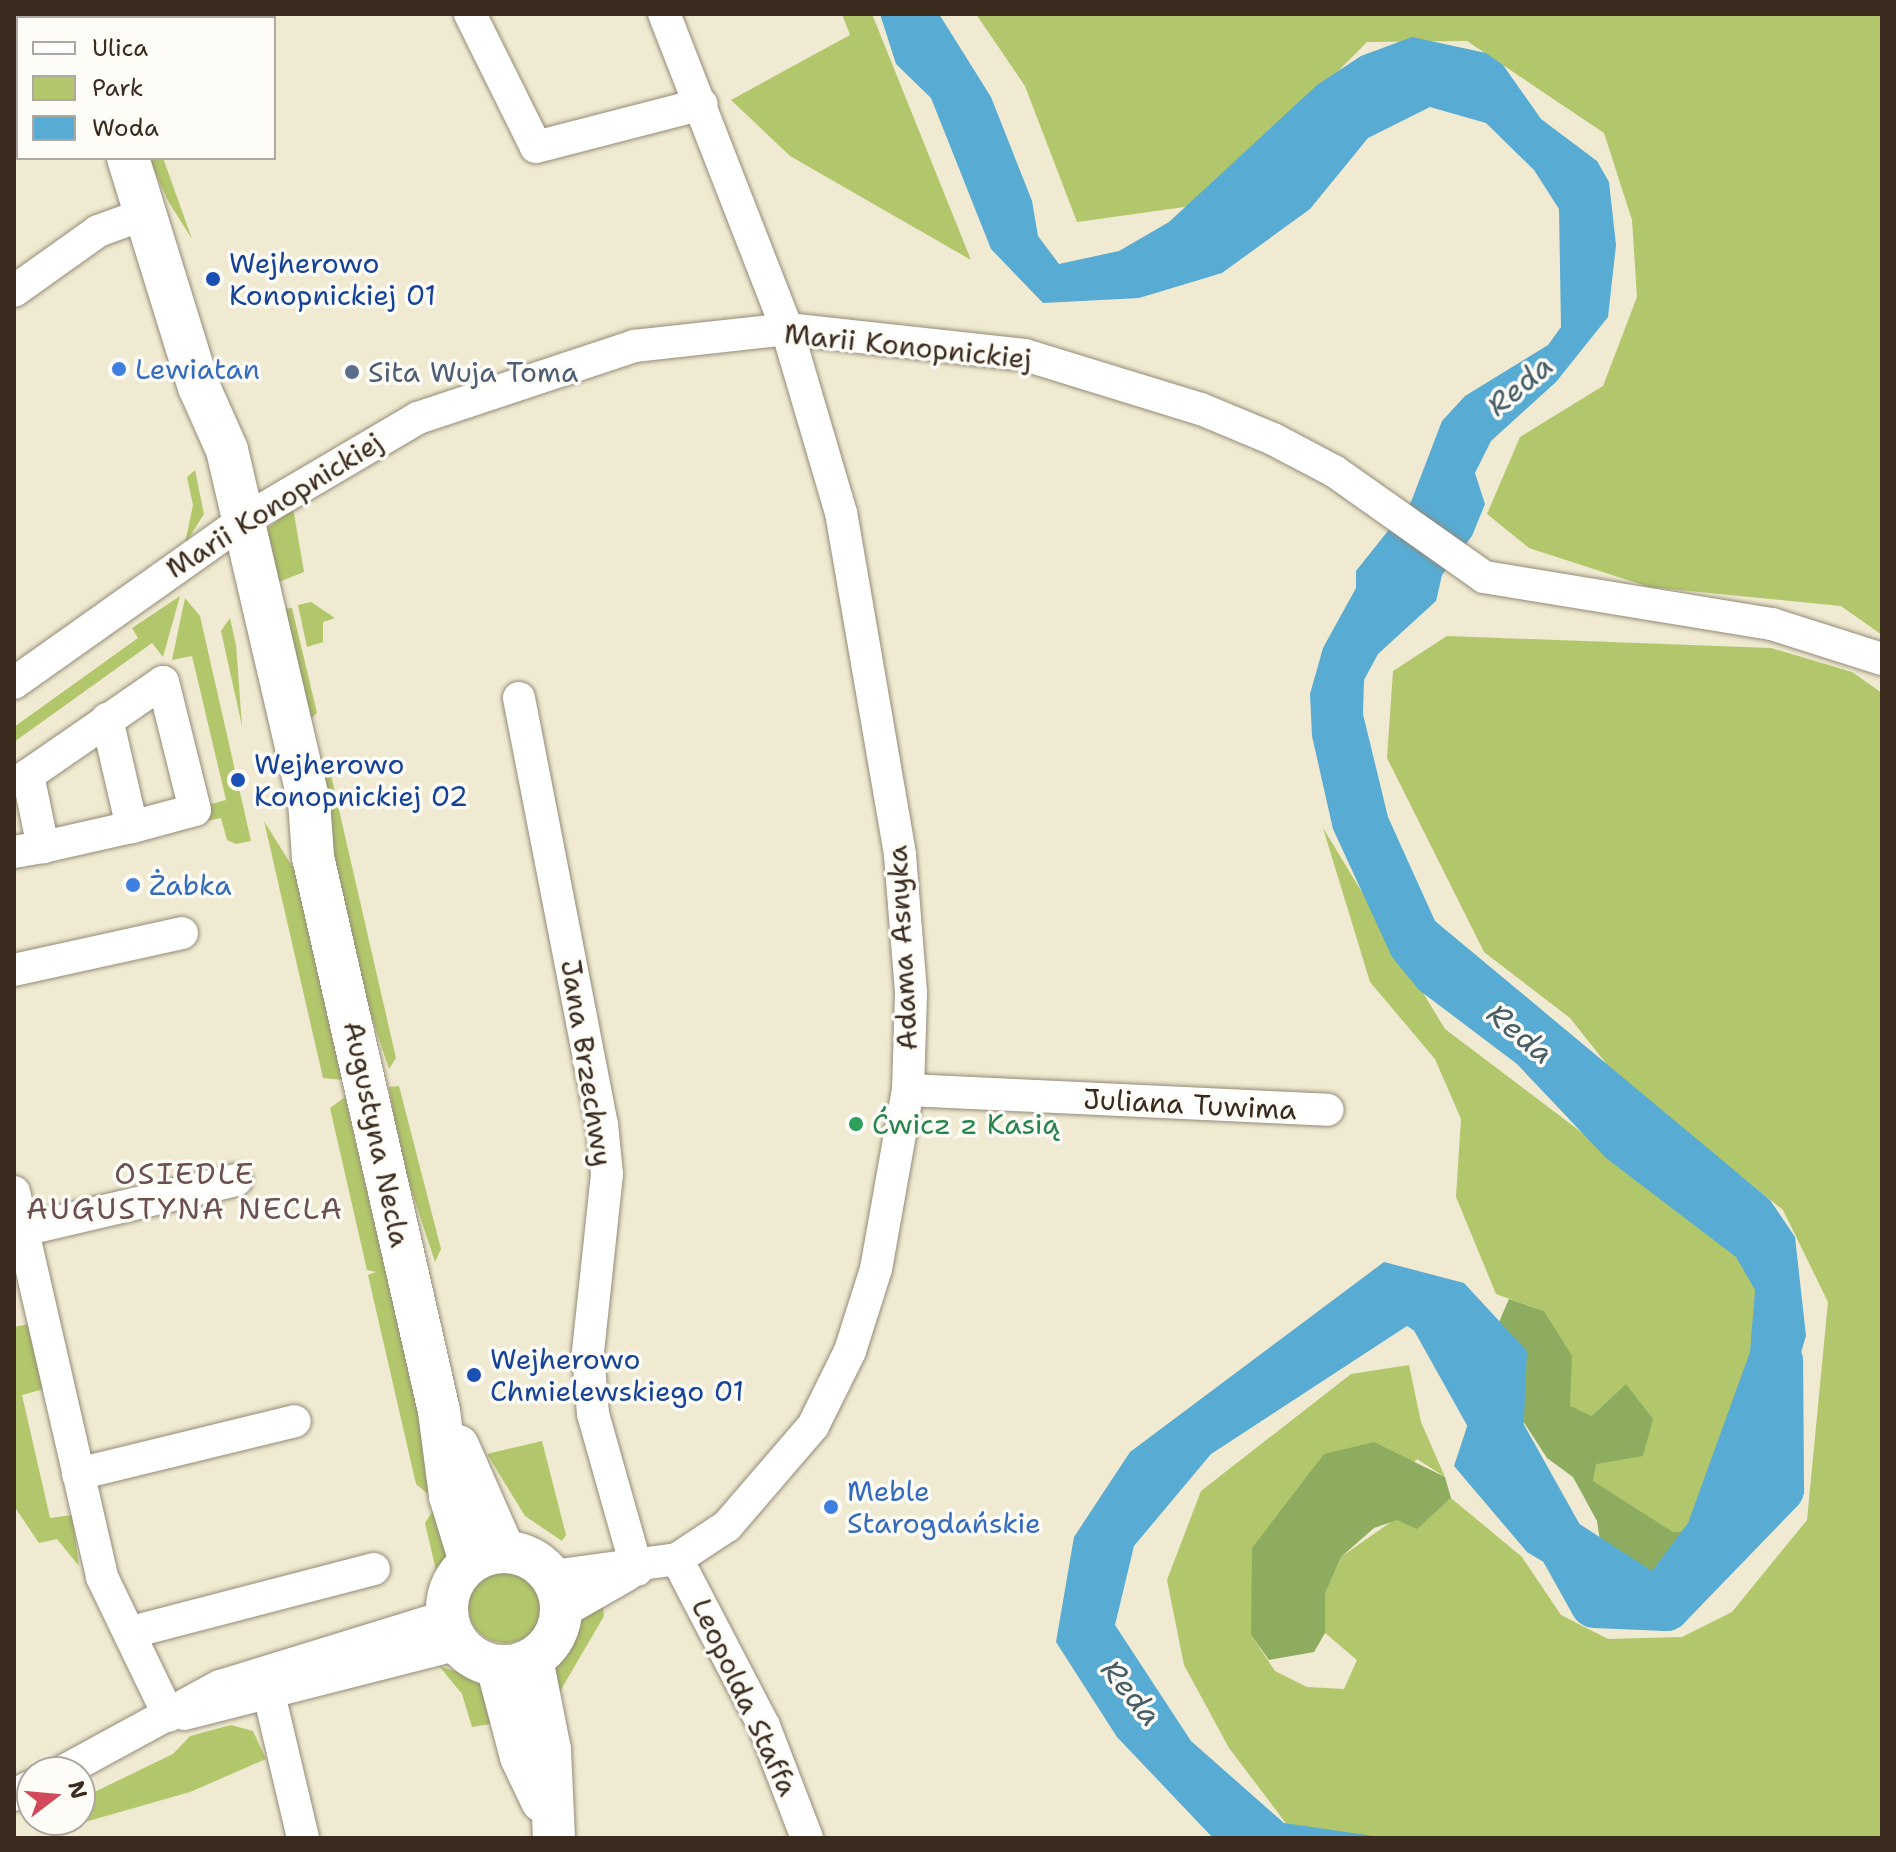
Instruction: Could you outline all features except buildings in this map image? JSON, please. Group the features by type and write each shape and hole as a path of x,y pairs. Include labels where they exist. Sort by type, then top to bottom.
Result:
{"main road":[{"name":"Augustyna Necla","path":"129,160 148,213 199,387 201,456 232,529 287,809 313,857 439,1411 487,1556"},
{"path":"514,1662 547,1647 557,1594 539,1563 487,1556 448,1595 453,1630 514,1662 550,1750 552,1827"}],"street":[{"path":"470,14 536,147 702,104"},
{"name":"Adama Asnyka","path":"557,1594 677,1559 727,1526 813,1426 850,1351 876,1269 908,1090 910,977 877,701 841,513 787,329 702,104 664,14"},
{"path":"14,291 98,231 148,213"},
{"name":"Marii Konopnickiej","path":"14,683 232,529 367,444 520,380 634,346 787,329 1025,355 1201,409 1334,471 1457,564 1536,589 1772,624 1882,659"},
{"path":"163,682 195,810 132,827 29,850 28,775 163,682"},
{"name":"Jana Brzechwy","path":"519,698 602,1124 607,1174 589,1368 593,1414 637,1570"},
{"path":"107,719 132,827"},
{"path":"14,970 182,933"},
{"name":"Juliana Tuwima","path":"908,1090 1328,1110"},
{"path":"23,1230 236,1180"},
{"path":"14,1192 102,1577 132,1632 169,1716"},
{"path":"78,1474 295,1421"},
{"name":"Leopolda Staffa","path":"677,1559 764,1726 807,1838"},
{"path":"132,1632 374,1569"},
{"path":"93,1756 169,1716 266,1684 453,1630"},
{"path":"266,1684 303,1838"}],"green space":[{"path":"842,14 872,14 971,260 790,156 731,100 850,35"},
{"path":"976,14 1882,14 1882,635 1841,606 1649,587 1529,548 1487,514 1520,437 1603,386 1637,297 1632,220 1604,133 1467,41 1367,42 1206,204 1077,222 1025,86"},
{"path":"150,160 164,160 192,239 168,201"},
{"path":"195,470 204,514 185,544 193,505 187,477"},
{"path":"293,508 304,572 271,585 266,530"},
{"path":"180,596 163,657 152,643 14,742 14,727 138,638 132,628"},
{"path":"185,598 200,616 251,841 236,844 227,840 221,818 207,821 204,806 226,800 192,656 172,660"},
{"path":"311,602 335,618 323,622 323,642 307,647 298,605"},
{"path":"292,608 317,713 311,719 275,610"},
{"path":"230,618 236,645 242,726 221,631"},
{"path":"1447,636 1771,648 1852,672 1882,693 1882,1838 1309,1838 1291,1830 1229,1748 1184,1665 1167,1580 1201,1491 1351,1374 1409,1365 1421,1422 1445,1477 1417,1459 1251,1635 1275,1671 1307,1687 1344,1689 1357,1660 1325,1633 1325,1594 1341,1557 1398,1517 1417,1528 1451,1498 1522,1557 1561,1615 1608,1639 1682,1637 1732,1612 1807,1520 1828,1302 1783,1210 1616,1076 1570,1018 1484,952 1387,758 1393,671"},
{"path":"328,762 396,1058 389,1069 363,991 316,785"},
{"path":"264,821 297,874 343,1080 323,1078"},
{"path":"1323,828 1445,1029 1733,1247 1775,1304 1703,1531 1673,1533 1593,1481 1592,1416 1569,1406 1571,1356 1544,1311 1496,1294 1456,1197 1461,1119 1435,1059 1370,982"},
{"path":"399,1086 441,1249 435,1262 399,1152 389,1087"},
{"path":"345,1097 437,1491 428,1494 416,1484 368,1275 376,1272 367,1270 330,1108"},
{"path":"1509,1299 1544,1311 1572,1356 1570,1406 1592,1416 1626,1384 1653,1419 1643,1456 1596,1464 1593,1481 1673,1532 1703,1531 1667,1571 1631,1578 1602,1554 1597,1521 1573,1477 1547,1458 1516,1410 1496,1329"},
{"path":"29,1324 44,1389 22,1395 50,1518 72,1515 79,1566 57,1539 39,1543 14,1506 14,1327"},
{"path":"542,1441 566,1535 562,1541 525,1516 487,1454"},
{"path":"1374,1442 1445,1477 1451,1498 1417,1529 1397,1520 1374,1528 1341,1557 1325,1594 1325,1633 1314,1652 1269,1660 1251,1635 1252,1548 1324,1454"},
{"path":"434,1509 452,1550 439,1583 425,1523"},
{"path":"505,1569 526,1575 536,1585 542,1606 536,1627 526,1637 505,1643 484,1637 474,1627 468,1606 474,1585 484,1575"},
{"path":"603,1605 604,1616 559,1693 551,1659 578,1620"},
{"path":"439,1666 477,1678 502,1722 472,1727 462,1694"},
{"path":"231,1725 253,1731 266,1759 190,1792 96,1819 96,1791 173,1754 190,1736"}],"water":[{"path":"880,14 939,14 991,97 1032,201 1038,236 1059,264 1119,251 1169,222 1317,85 1361,56 1412,37 1486,53 1503,65 1541,119 1597,161 1609,182 1616,245 1608,317 1556,382 1491,441 1475,473 1485,504 1472,536 1442,575 1436,601 1378,654 1364,680 1363,714 1388,817 1435,921 1770,1200 1795,1237 1806,1336 1767,1465 1708,1593 1636,1618 1527,1552 1454,1466 1484,1375 1407,1326 1211,1454 1134,1546 1115,1625 1191,1741 1284,1823 1387,1838 1213,1838 1117,1737 1056,1642 1074,1537 1130,1452 1384,1262 1464,1283 1527,1351 1521,1486 1652,1571 1688,1523 1750,1352 1755,1290 1736,1257 1606,1158 1517,1064 1419,990 1392,957 1333,829 1312,736 1310,694 1323,648 1356,588 1356,571 1411,502 1442,421 1465,396 1548,345 1561,327 1559,209 1534,170 1486,123 1430,107 1368,138 1310,209 1222,273 1139,298 1043,303 991,249 931,98 896,64"}],"waterway":[{"name":"Reda","path":"1429,1306 1595,1603 1666,1606 1779,1489 1778,1361"}],"place":[{"name":"Wejherowo Konopnickiej 01","path":"213,279"},
{"name":"Lewiatan","path":"119,369"},
{"name":"Sita Wuja Toma","path":"352,372"},
{"name":"Wejherowo Konopnickiej 02","path":"238,780"},
{"name":"Żabka","path":"133,885"},
{"name":"Ćwicz z Kasią","path":"856,1124"},
{"name":"Wejherowo Chmielewskiego 01","path":"474,1375"},
{"name":"Meble Starogdańskie","path":"831,1507"}],"district":[{"name":"OSIEDLE AUGUSTYNA NECLA","path":"185,1191"}]}
